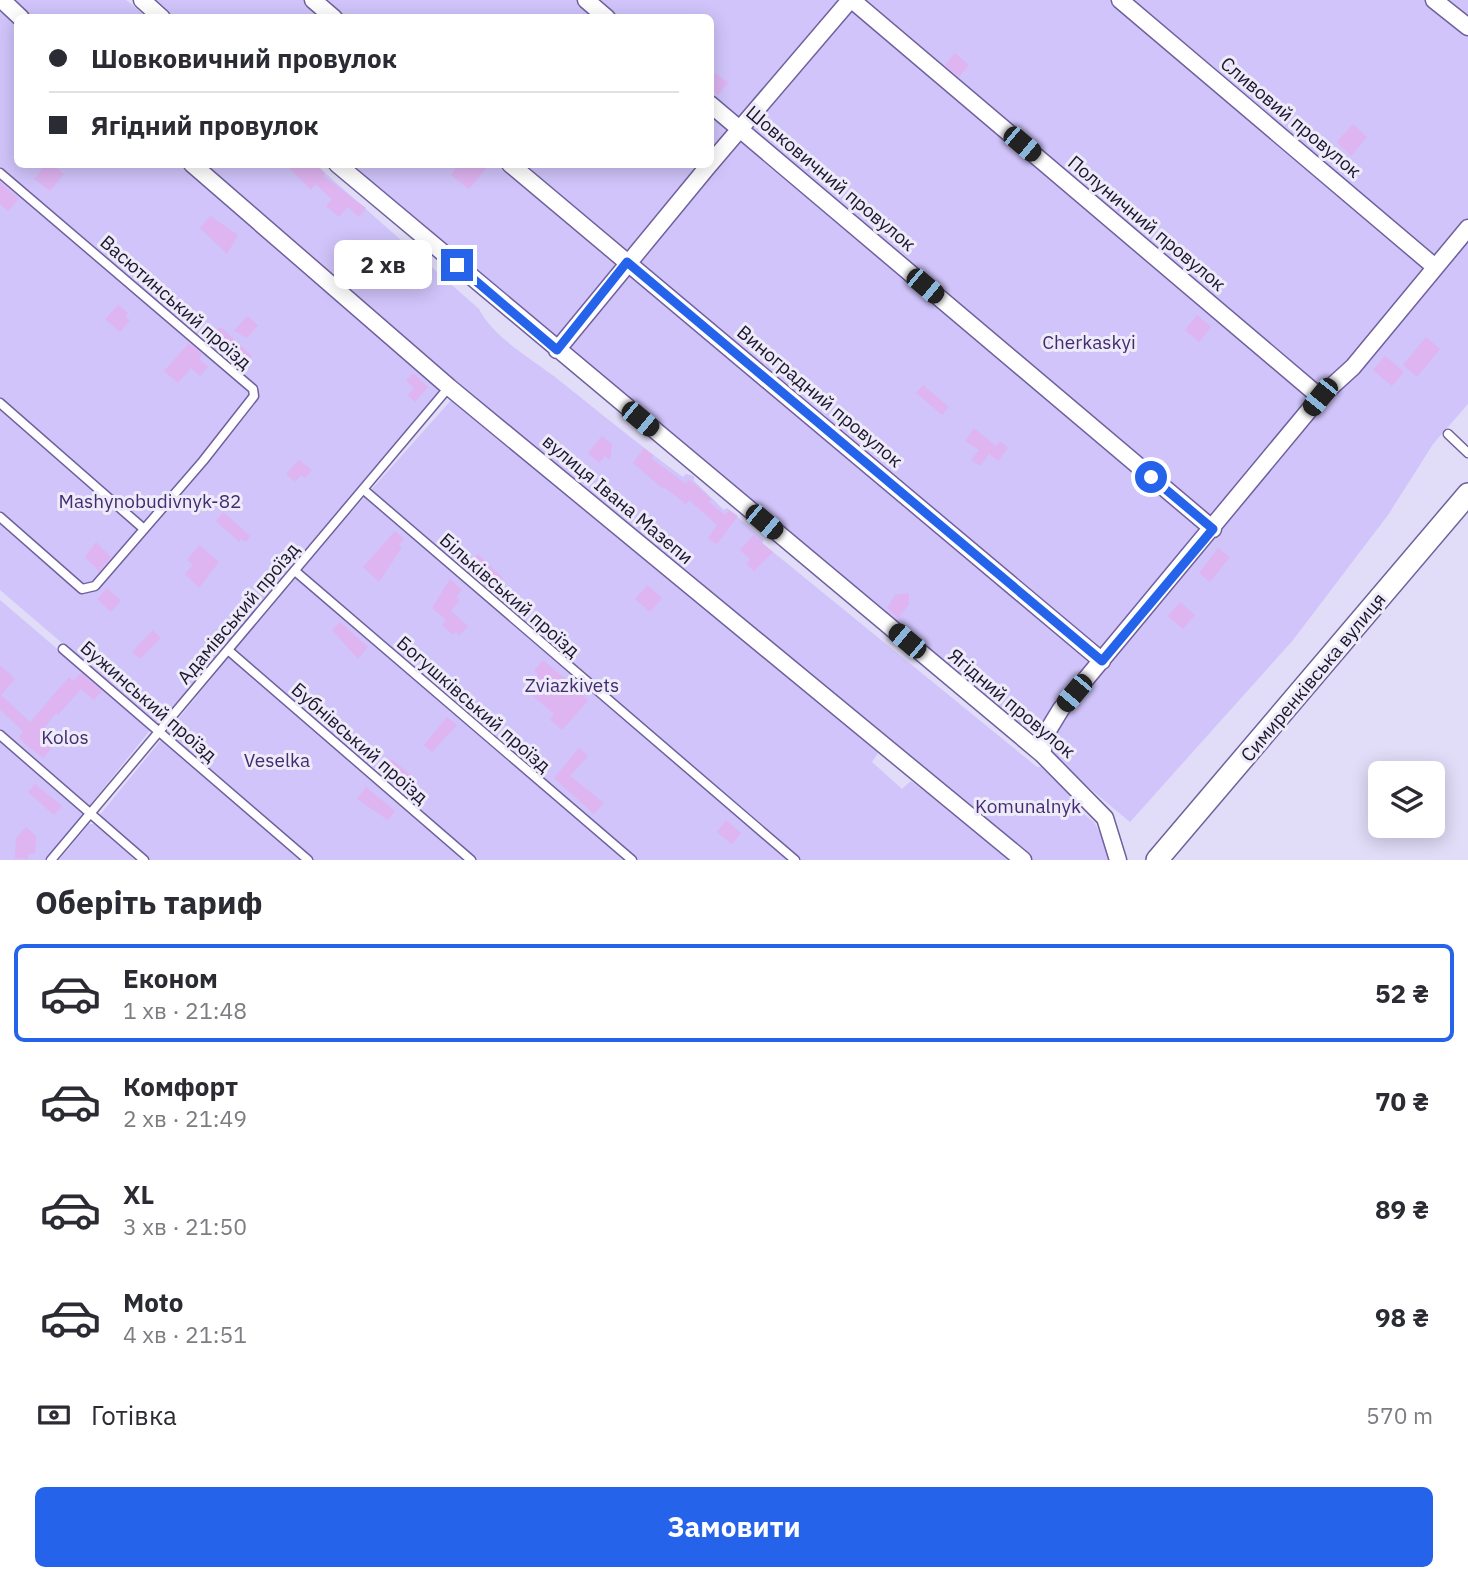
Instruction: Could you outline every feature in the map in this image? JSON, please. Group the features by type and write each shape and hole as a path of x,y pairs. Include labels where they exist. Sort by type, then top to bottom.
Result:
{"main road":[{"name":"Симиренківська вулиця","path":"1157,860 1468,494"}],"street":[{"path":"2,0 17,14"},
{"path":"142,0 158,14"},
{"path":"313,0 329,14"},
{"path":"586,0 602,14"},
{"path":"714,159 851,0"},
{"name":"Полуничний провулок","path":"851,0 1320,397"},
{"name":"Сливовий провулок","path":"1120,0 1435,267"},
{"path":"1434,0 1468,27"},
{"name":"Шовковичний провулок","path":"714,107 1213,529"},
{"name":"вулиця Івана Мазепи","path":"197,168 449,387 1023,860"},
{"name":"Ягідний провулок","path":"342,168 1042,754 1105,818 1118,860"},
{"name":"Виноградний провулок","path":"515,168 1102,661"},
{"path":"557,350 707,168"},
{"path":"1042,754 1046,732 1102,661 1320,397 1353,367 1468,228"}],"lane":[{"name":"Васютинський проїзд","path":"0,173 253,389 251,401 95,586 82,589 0,517"},
{"name":"Адамівський проїзд","path":"51,860 449,387"},
{"path":"0,403 144,529"},
{"path":"1448,434 1468,453"},
{"name":"Більківський проїзд","path":"365,489 795,860"},
{"name":"Богушківський проїзд","path":"295,571 632,860"},
{"name":"Бужинський проїзд","path":"63,649 309,860"},
{"name":"Бубнівський проїзд","path":"228,650 471,860"},
{"path":"0,735 144,860"}],"green space":[{"path":"13,0 126,0 143,14 29,14"},
{"name":"Cherkaskyi","path":"152,0 1468,0 1468,404 1433,444 1388,515 1293,640 1130,822 350,168 714,168 714,14 168,14"},
{"name":"Mashynobudivnyk-82","path":"0,9 14,21 14,168 185,168 438,385 438,393 158,725 0,590 0,178 255,393 260,388 0,168"},
{"name":"Komunalnyk","path":"207,168 319,168 479,309 493,329 513,346 683,477 686,474 694,476 694,481 724,510 727,508 764,540 762,543 1037,767 1045,767 1066,786 1072,805 1094,822 1107,847 1109,860 1033,860 525,439"},
{"name":"Zviazkivets","path":"454,397 820,701 878,753 872,762 902,789 911,781 1015,860 149,860 99,816 304,565"},
{"name":"Kolos","path":"0,600 151,729 46,860 0,860"},
{"path":"89,824 96,824 138,860 59,860"}],"building":[{"path":"955,53 969,65 959,77 945,65"},
{"path":"714,72 728,83 718,95 714,92"},
{"path":"1353,124 1367,137 1351,156 1337,142"},
{"path":"43,168 57,168 64,174 50,191 34,179"},
{"path":"289,168 320,168 325,173 323,176 366,208 359,217 348,207 339,217 326,206 332,199 315,184 311,190"},
{"path":"456,168 487,168 469,189 451,175"},
{"path":"0,182 19,199 8,211 0,204"},
{"path":"210,216 238,235 227,254 200,228"},
{"path":"118,305 128,313 125,317 130,320 120,332 105,319"},
{"path":"1197,315 1211,327 1199,342 1185,330"},
{"path":"247,316 258,325 247,338 234,331"},
{"path":"221,327 252,356 244,365 240,365 208,336"},
{"path":"1426,337 1440,349 1417,377 1403,365"},
{"path":"189,343 202,354 199,359 208,367 200,376 191,368 178,383 164,371"},
{"path":"1385,356 1404,372 1392,386 1373,370"},
{"path":"413,373 428,387 415,402 408,395 414,388 406,381"},
{"path":"923,385 949,407 942,415 916,393"},
{"path":"974,428 996,446 1000,441 1008,448 998,461 989,454 980,466 971,460 979,450 965,441"},
{"path":"602,436 612,444 610,460 605,456 599,463 588,453"},
{"path":"644,448 653,455 652,459 686,484 689,480 698,487 711,499 709,502 725,515 729,510 738,516 717,544 708,538 717,525 689,500 686,504 664,487 663,489 633,463"},
{"path":"299,460 312,470 305,478 301,475 295,482 286,474"},
{"path":"223,512 250,536 246,542 241,539 239,542 216,521"},
{"path":"395,531 404,539 399,545 402,547 379,582 363,567"},
{"path":"753,535 773,552 754,571 746,564 750,559 740,550"},
{"path":"96,542 111,557 99,571 85,557"},
{"path":"199,545 219,562 199,588 185,574 193,565 187,560"},
{"path":"1218,548 1230,557 1210,582 1199,573"},
{"path":"478,554 503,578 497,584 471,562"},
{"path":"450,579 462,590 456,597 460,600 451,611 468,626 459,636 456,632 453,635 442,625 446,620 432,608"},
{"path":"647,585 662,598 650,612 635,599"},
{"path":"107,588 121,601 111,612 97,599"},
{"path":"909,593 909,604 898,618 887,608 895,595"},
{"path":"1180,602 1195,615 1183,629 1168,616"},
{"path":"340,622 368,647 358,659 332,630"},
{"path":"153,630 161,638 140,659 132,652"},
{"path":"543,660 575,687 578,683 587,690 583,695 588,701 562,730 550,720 554,714 525,689 538,674 534,671"},
{"path":"0,665 15,679 1,695 30,722 69,677 73,681 81,673 102,691 94,700 81,689 58,715 56,713 39,735 53,746 43,758 25,744 19,737 23,731 0,710"},
{"path":"447,717 457,725 432,752 424,745"},
{"path":"579,748 588,756 570,776 604,803 594,814 554,778"},
{"path":"392,759 416,780 407,789 385,768"},
{"path":"35,784 62,806 54,815 28,792"},
{"path":"366,787 395,811 388,820 357,799"},
{"path":"726,820 741,833 732,844 717,832"},
{"path":"26,827 36,836 35,854 28,854 28,859 15,858 16,838"}],"route":[{"path":"457,265 557,350 627,262 1102,661 1213,529 1151,477"}],"park label":[{"name":"Veselka","path":"277,760"}]}
